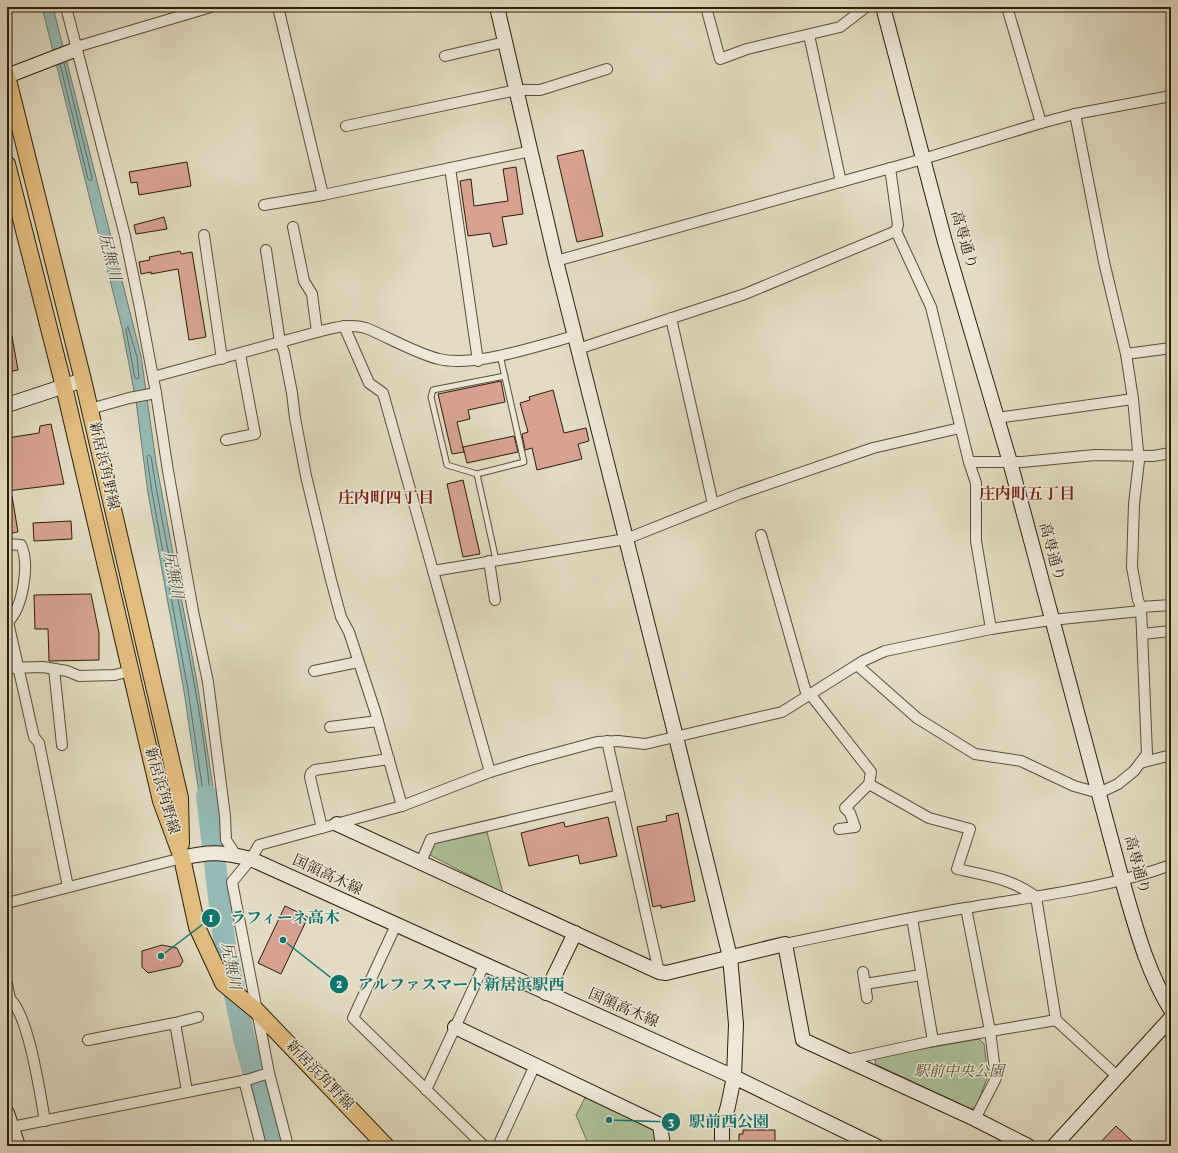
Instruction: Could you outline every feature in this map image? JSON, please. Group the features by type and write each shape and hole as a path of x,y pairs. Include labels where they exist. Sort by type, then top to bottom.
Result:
{"main road":[{"name":"新居浜角野線","path":"7,76 90,409 180,798 182,858"},
{"name":"新居浜角野線","path":"7,164 64,386 161,801 182,858 197,927 223,983 255,1009 386,1146"}],"street":[{"path":"66,7 74,49 125,236 153,377 153,394 193,611 208,682 225,816 226,840 236,855"},
{"path":"7,76 74,49 211,7"},
{"path":"278,7 323,195"},
{"path":"497,7 556,261 730,957 736,1024 734,1077 722,1127 722,1146"},
{"path":"706,7 720,59 747,49 840,27 866,7"},
{"name":"高専通り","path":"883,7 945,242 1010,462 1051,620 1122,880 1141,945 1158,990 1171,1010"},
{"path":"1007,7 1041,123"},
{"path":"809,35 841,182"},
{"path":"445,56 505,42"},
{"path":"346,126 517,90 540,90 607,69"},
{"path":"556,261 923,159 1041,123 1075,114 1171,96"},
{"path":"857,665 917,718 975,754 1020,761 1074,786 1099,793 1118,784 1134,771 1147,754 1141,609 1132,566 1134,504 1139,461 1137,456 1133,400 1126,354 1104,262 1075,114"},
{"path":"264,205 323,195 531,151"},
{"path":"450,168 478,361"},
{"path":"890,168 898,225 896,231 931,307 960,428 976,483 976,541 991,629"},
{"path":"293,227 304,281 312,294 316,332"},
{"path":"153,377 316,332 356,325 439,359 454,362 478,361 500,355 577,342 671,318 745,294 896,231"},
{"path":"204,235 222,359"},
{"path":"266,250 280,342 284,352 291,386 295,418 322,546 341,617 349,632 378,721 402,806"},
{"path":"671,318 713,504"},
{"path":"344,326 369,383 383,392 490,772"},
{"path":"1126,354 1171,348"},
{"path":"226,440 255,434 240,354"},
{"path":"7,405 83,380"},
{"path":"90,409 129,398 153,394"},
{"path":"997,418 1133,400"},
{"path":"433,570 626,539 713,504 873,448 960,428"},
{"path":"969,462 1010,462 1114,454 1137,456 1171,454"},
{"path":"761,535 809,695 871,772 869,784 845,808 850,813 855,827 839,829"},
{"path":"7,544 21,545 25,554 24,581 18,606 8,622 34,737 39,743 68,887"},
{"path":"492,560 495,600"},
{"path":"288,1146 266,1074 232,882 251,860 259,845 402,806 490,772 530,760 607,741 645,744 782,712 857,665 886,651 991,629 1171,605"},
{"path":"1142,634 1171,631"},
{"path":"314,671 358,662"},
{"path":"7,668 32,666 54,669 79,676 115,675 130,671"},
{"path":"54,669 62,744"},
{"path":"330,727 378,721"},
{"path":"607,741 659,972"},
{"path":"1140,763 1171,755"},
{"path":"322,828 310,777 311,773 315,770 389,758"},
{"path":"869,784 929,818 970,829 957,870 1000,877 1028,891 1036,897 1056,1020 1118,1077"},
{"path":"420,864 431,839 619,795"},
{"path":"337,824 420,864 659,972 666,973 784,944 912,918 1036,897 1122,880 1171,865"},
{"name":"国領高木線","path":"182,858 203,852 236,855 251,860 734,1077 876,1146"},
{"path":"7,903 182,858"},
{"path":"966,908 990,1031 996,1078 975,1119"},
{"path":"912,918 932,1041"},
{"path":"396,925 353,1018 484,1146"},
{"path":"546,993 575,933"},
{"path":"784,944 804,1040 975,1119 1028,1146"},
{"path":"426,1090 484,965"},
{"path":"862,972 867,998"},
{"path":"864,984 921,975"},
{"path":"7,984 8,999 14,1003 23,1024 45,1120"},
{"path":"88,1040 175,1023 198,1016"},
{"path":"1054,1146 1171,1018"},
{"path":"846,1060 932,1041 1056,1020"},
{"path":"175,1023 187,1091"},
{"path":"455,1027 660,1125 663,1146"},
{"path":"498,1146 535,1065"},
{"path":"18,1146 9,1121 45,1120 245,1080 266,1074"},
{"path":"245,1080 261,1146"}],"lane":[{"path":"500,355 505,376 524,462 477,474 447,465 431,397 433,390 505,376"},
{"path":"477,474 492,560"}],"green space":[{"path":"487,832 503,893 430,855 432,844"},
{"name":"駅前中央公園","path":"979,1039 984,1044 988,1076 976,1107 971,1109 875,1064 876,1057"},
{"path":"586,1096 652,1125 657,1146 589,1146 576,1115"}],"water":[{"path":"42,7 53,7 141,356 156,462 197,682 214,794 217,830 205,822 201,807 184,691 148,493 136,401 122,328"}],"building":[{"path":"583,150 603,236 577,242 557,156"},
{"path":"187,162 191,186 139,195 137,182 131,183 129,172"},
{"path":"516,167 523,214 502,217 507,244 493,247 490,233 468,236 460,181 471,179 474,206 508,201 503,169"},
{"path":"164,217 167,229 136,234 134,225"},
{"path":"180,251 181,254 192,252 206,337 189,340 178,269 151,274 151,272 141,274 139,262 150,260 149,257"},
{"path":"12,336 18,370 7,372 7,337"},
{"path":"501,381 505,402 468,410 470,419 457,422 464,452 452,454 438,394"},
{"path":"553,390 564,433 586,428 589,441 578,444 582,459 537,470 532,448 525,450 522,434 528,432 520,403 530,400 529,397"},
{"path":"51,424 64,484 7,491 7,453 10,452 7,438 39,433 40,426"},
{"path":"514,436 518,452 467,463 463,447"},
{"path":"463,480 480,554 463,557 447,484"},
{"path":"12,496 18,532 7,534 7,497"},
{"path":"71,521 72,539 34,541 33,523"},
{"path":"91,594 99,633 99,660 49,661 48,629 35,629 34,595"},
{"path":"678,813 695,901 661,908 661,905 653,907 637,827 667,821 666,816"},
{"path":"608,817 617,856 580,864 578,855 529,866 521,833 564,822 565,827"},
{"path":"285,906 308,917 281,974 258,963"},
{"path":"162,945 177,948 183,961 180,966 148,973 142,967 142,951"},
{"path":"1116,1126 1132,1141 1127,1146 1097,1146"},
{"path":"743,1130 775,1130 775,1146 739,1146 739,1134 743,1134"}],"waterway":[{"name":"尻無川","path":"207,796 225,947 244,1038 274,1146"}],"place":[{"name":"アルファスマート新居浜駅西","path":"283,940"},
{"name":"ラフィーネ高木","path":"161,956"},
{"name":"駅前西公園","path":"609,1120"}],"district":[{"name":"庄内町五丁目","path":"1027,495"},
{"name":"庄内町四丁目","path":"386,499"}]}
